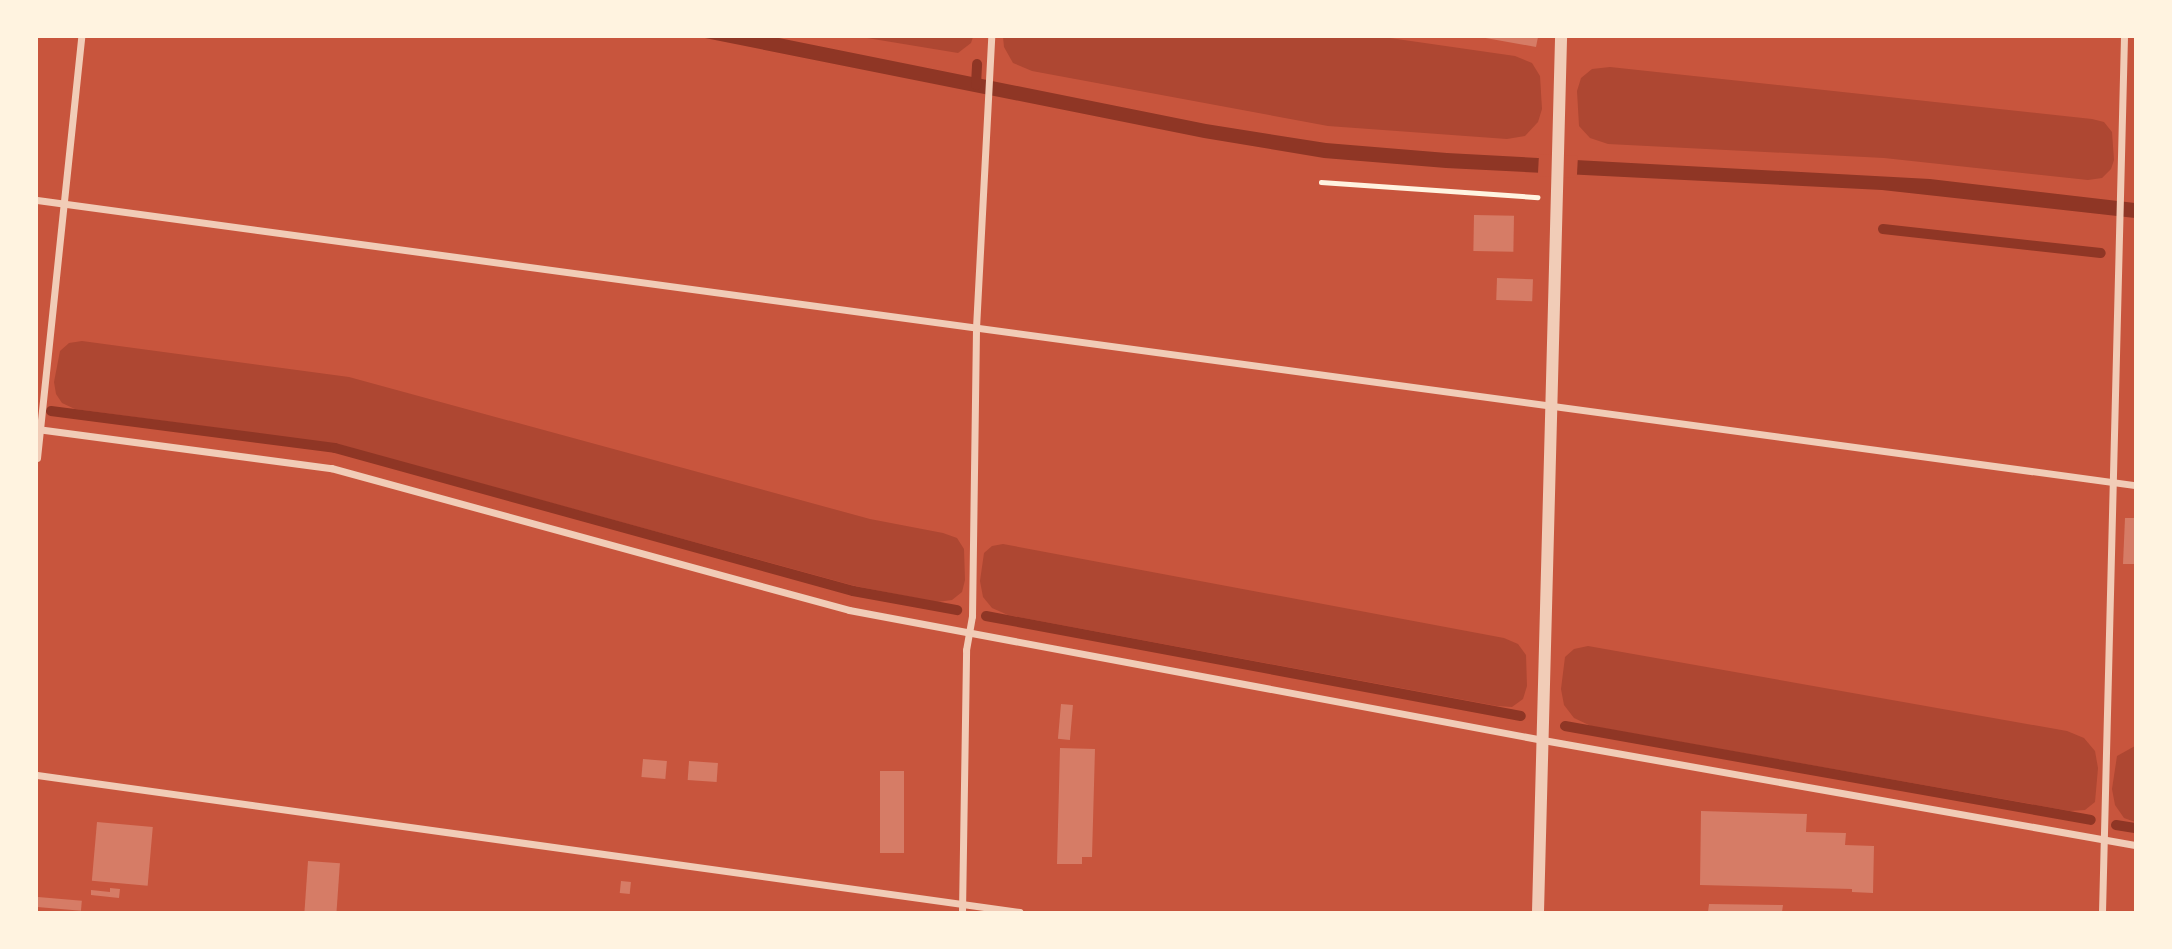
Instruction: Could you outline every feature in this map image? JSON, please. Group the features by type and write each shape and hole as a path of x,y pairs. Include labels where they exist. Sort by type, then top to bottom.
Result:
{"street":[{"path":"37,458 81,37"},
{"path":"962,908 976,328 991,37"},
{"path":"1538,912 1561,37"},
{"path":"2102,912 2124,37"},
{"path":"37,200 2135,485"},
{"path":"38,429 331,468 849,610 1543,740 2135,845"},
{"path":"37,775 962,908 1019,912"}],"path":[{"path":"1321,182 1383,188 1557,194"}],"shaded area":[{"path":"700,37 774,37 1206,124 1326,143 1447,153 1930,179 2135,203 2135,218 1882,190 1446,168 1324,158 1204,138"},
{"path":"861,37 973,37 971,43 958,53"},
{"path":"1003,37 1383,37 1515,56 1532,63 1540,76 1542,109 1538,122 1525,136 1507,139 1328,126 1032,71 1013,63 1004,47"},
{"path":"1610,67 2092,119 2104,122 2112,132 2114,160 2111,169 2102,178 2088,180 1884,158 1608,144 1590,138 1579,126 1577,91 1581,78 1592,69"},
{"path":"82,341 349,377 870,519 943,533 957,538 964,549 965,580 962,592 952,600 937,602 855,586 336,444 75,409 62,403 56,394 54,382 60,351 69,343"},
{"path":"1003,544 1504,638 1518,644 1526,655 1527,686 1523,699 1512,707 1497,706 1008,615 992,608 983,597 980,581 984,553 992,546"},
{"path":"1588,646 2067,731 2084,738 2095,751 2098,768 2095,802 2085,810 2070,811 1591,726 1574,718 1564,705 1561,689 1565,657 1574,649"},
{"path":"2135,746 2135,822 2124,818 2115,805 2112,789 2117,756"}],"pier":[{"path":"1539,154 1578,156 1577,178 1538,176"}],"building":[{"path":"1480,37 1538,37 1536,47"},
{"path":"1474,215 1514,216 1513,252 1473,251"},
{"path":"1497,278 1533,279 1532,301 1496,300"},
{"path":"2125,518 2135,518 2135,564 2123,564"},
{"path":"1061,704 1073,705 1070,740 1058,739"},
{"path":"1060,748 1095,749 1092,857 1082,857 1082,864 1057,864"},
{"path":"643,759 667,761 665,779 641,777"},
{"path":"689,761 718,763 717,782 688,780"},
{"path":"880,771 904,771 904,853 880,853"},
{"path":"1701,811 1807,814 1806,832 1846,833 1845,845 1874,846 1873,893 1852,892 1852,889 1700,885"},
{"path":"97,822 153,827 148,886 92,881"},
{"path":"308,861 340,863 337,912 304,912"},
{"path":"621,881 631,882 630,894 620,893"},
{"path":"110,888 120,889 119,898 91,895 91,890 110,892"},
{"path":"38,897 82,901 81,911 37,907"},
{"path":"1709,904 1783,905 1782,912 1708,912"}],"waterway":[{"path":"976,85 977,64"},
{"path":"1883,229 2101,253"},
{"path":"51,411 335,448 853,591 957,610"},
{"path":"986,616 1521,716"},
{"path":"1565,726 2091,820"},
{"path":"2116,825 2135,828"}]}
